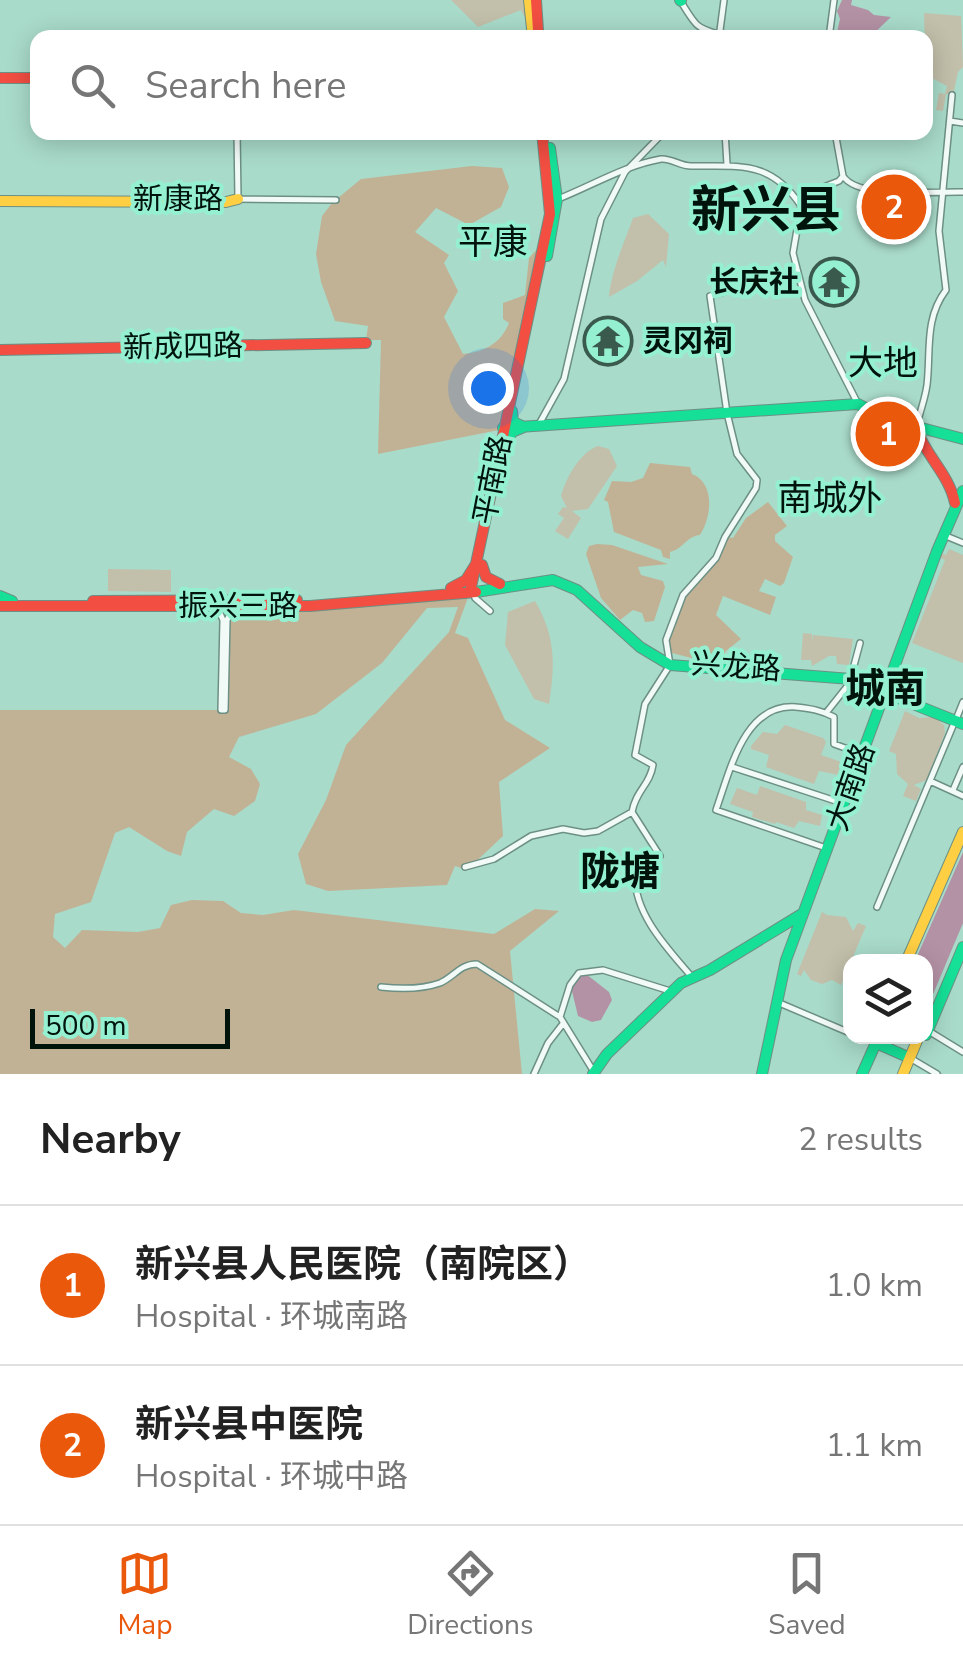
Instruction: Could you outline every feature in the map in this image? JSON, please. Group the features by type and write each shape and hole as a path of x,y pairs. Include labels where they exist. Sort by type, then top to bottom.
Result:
{"main road":[{"path":"532,0 535,30"},
{"path":"0,80 30,80"},
{"name":"平南路","path":"479,564 506,428 557,212 546,140"},
{"name":"新康路","path":"0,200 226,202 238,198"},
{"name":"平南路","path":"474,590 554,200"},
{"name":"新成四路","path":"2,352 364,345"},
{"path":"506,428 843,405 854,399 887,420 917,431 963,439"},
{"path":"512,411 514,422 524,427"},
{"path":"506,443 512,432 524,427"},
{"name":"大南路","path":"764,1074 779,982 959,490 917,431"},
{"path":"451,588 466,580 479,564 486,577 500,584"},
{"name":"兴龙路","path":"474,590 552,576 568,580 644,648 669,663"},
{"name":"兴龙路","path":"474,590 547,580 564,582 640,648 669,663 851,677 960,721"},
{"name":"振兴三路","path":"3,604 252,603 451,588 474,590"},
{"name":"振兴三路","path":"3,604 310,606 474,590"},
{"path":"912,954 963,832"},
{"path":"913,954 963,844"},
{"path":"594,1073 606,1054 672,991 804,913"},
{"path":"933,1012 963,936"},
{"path":"933,1014 963,946"},
{"path":"859,1074 870,1044"},
{"path":"882,1044 912,1059"},
{"path":"906,1074 919,1044"}],"street":[{"path":"680,0 700,30"},
{"path":"720,30 724,0"},
{"path":"831,30 833,0"},
{"path":"917,431 927,387 928,341 935,304 946,290 940,232 952,95"},
{"path":"950,121 963,123"},
{"path":"237,140 238,198 336,200"},
{"path":"538,426 564,378 601,219 629,168 656,140"},
{"path":"726,140 727,164"},
{"path":"836,140 848,184"},
{"path":"554,200 629,168 664,158 688,166 727,164 767,174 802,206"},
{"path":"836,183 843,176"},
{"path":"794,196 836,183 864,190 963,192"},
{"path":"811,192 802,206 793,253 796,271 805,300 854,399"},
{"path":"465,867 494,859 530,836 564,829 584,833 598,830 632,812 638,790 651,779 653,765 635,755 645,704 669,663 666,640 683,595 716,558 757,480 736,454 710,296 796,271"},
{"path":"943,535 963,543"},
{"path":"474,590 475,598 490,611"},
{"path":"216,607 223,620 221,710 225,710 227,620 234,607"},
{"path":"826,713 851,677 860,642"},
{"path":"877,907 960,721 963,702"},
{"path":"830,848 716,811 739,744 765,714 780,706 826,713 834,719 834,744 862,754"},
{"path":"953,790 963,767"},
{"path":"732,768 845,804"},
{"path":"930,781 963,796"},
{"path":"632,812 660,856 635,873 638,898 658,939 692,978"},
{"path":"381,987 439,983 466,965 477,964 561,1021 594,1073"},
{"path":"534,1074 561,1021 570,985 580,973 603,970 672,991"},
{"path":"777,1002 843,1030"},
{"path":"933,1036 963,1052"},
{"path":"912,1059 937,1074"}],"shaded area":[{"path":"451,0 529,0 532,30 521,10 478,27"},
{"path":"842,0 852,0 851,5 891,17 877,30 838,30 837,11"},
{"path":"924,13 961,16 963,67 958,72 953,95 946,94 943,111 936,110 939,93 945,94 947,86 933,79 933,30 925,30"},
{"path":"472,166 502,168 509,187 501,207 469,225 436,208 415,232 449,255 444,263 458,291 444,317 463,354 485,349 502,336 509,323 503,319 503,303 525,295 529,258 539,247 548,253 509,428 378,454 381,340 366,340 368,326 335,321 316,254 322,216 361,179"},
{"path":"648,214 669,234 666,267 663,260 609,297 633,218"},
{"path":"598,446 609,449 617,466 588,509 572,511 581,518 568,539 555,531 564,518 558,514 563,507 567,508 561,496 575,467"},
{"path":"650,463 690,467 708,492 709,510 700,535 670,552 670,559 663,557 661,550 614,532 608,502 604,500 612,481 643,478"},
{"path":"768,502 787,526 775,535 775,541 793,557 784,583 780,586 765,579 759,591 776,597 770,615 723,596 716,615 741,639 721,660 703,661 668,652 667,636 678,606 725,537 733,538 746,518"},
{"path":"612,545 668,564 638,567 641,575 663,581 665,587 654,621 645,622 642,613 633,610 620,620 601,598 586,554 589,546"},
{"path":"949,549 963,555 963,663 912,643 945,560 936,555 937,551 946,555"},
{"path":"108,569 171,570 171,592 108,591"},
{"path":"470,592 455,633 468,638 505,720 550,748 499,782 503,836 467,870 455,866 447,885 328,891 306,884 298,854 326,800 346,745 449,632 458,607 427,608 382,663 316,714 239,737 229,757 251,769 260,784 255,801 234,816 214,809 187,832 181,856 129,827 115,833 91,902 55,914 53,937 65,948 82,930 138,932 160,928 171,905 192,900 223,901 241,913 263,915 294,910 494,934 535,909 559,911 510,951 522,1074 0,1074 0,710 224,710 227,620 234,607"},
{"path":"535,601 552,651 549,704 534,699 505,645 508,612"},
{"path":"803,633 812,634 812,642 813,635 853,639 849,665 837,664 836,656 812,666 811,660 801,660"},
{"path":"905,711 919,718 934,717 944,725 945,733 927,780 914,785 921,789 916,801 903,796 908,784 897,774 896,754 889,751"},
{"path":"785,725 823,738 826,742 821,755 841,762 839,775 819,771 814,784 766,767 769,755 751,746 763,732 777,734"},
{"path":"760,786 806,802 806,810 822,815 820,826 799,821 794,828 775,824 730,804 737,788 757,795"},
{"path":"963,852 963,923 933,994 933,954 918,954"},
{"path":"822,912 846,917 853,931 858,923 866,926 854,954 843,954 841,985 832,980 822,984 811,980 804,970 801,976 797,974"},
{"path":"586,974 609,992 612,1000 601,1020 592,1022 578,1016 571,987 578,976"}],"traffic: fast":[{"path":"547,256 557,199 550,148"},
{"path":"503,428 858,404 887,419 963,439"},
{"path":"506,443 512,432 524,427 513,422 512,411"},
{"path":"762,1074 786,960 937,551 963,491"},
{"path":"476,592 553,580 577,590 640,647 670,665 851,679 963,724"},
{"path":"0,596 12,601"},
{"path":"593,1074 607,1054 681,983 710,970 802,914"},
{"path":"933,1018 963,947"},
{"path":"862,1074 875,1044"},
{"path":"878,1044 910,1058"}],"traffic: slow":[{"path":"529,0 532,30"},
{"path":"0,201 238,199"},
{"path":"910,954 963,832"},
{"path":"903,1074 916,1044"}],"traffic: jam":[{"path":"536,0 538,30"},
{"path":"0,78 30,78"},
{"path":"470,592 550,214 543,140"},
{"path":"0,350 366,343"},
{"path":"916,428 948,483 955,503"},
{"path":"451,588 466,580 476,564 482,565 486,577 500,584"},
{"path":"0,606 310,606 476,592"},
{"path":"93,601 297,600"}],"place":[{"name":"新兴县中医院","path":"894,207"},
{"name":"长庆社","path":"834,282"},
{"name":"灵冈祠","path":"608,341"},
{"name":"新兴县人民医院（南院区）","path":"888,434"}],"district":[{"name":"新兴县","path":"766,210"},
{"name":"平康","path":"493,242"},
{"name":"大地","path":"883,363"},
{"name":"南城外","path":"830,498"},
{"name":"城南","path":"885,689"},
{"name":"陇塘","path":"620,872"}]}
